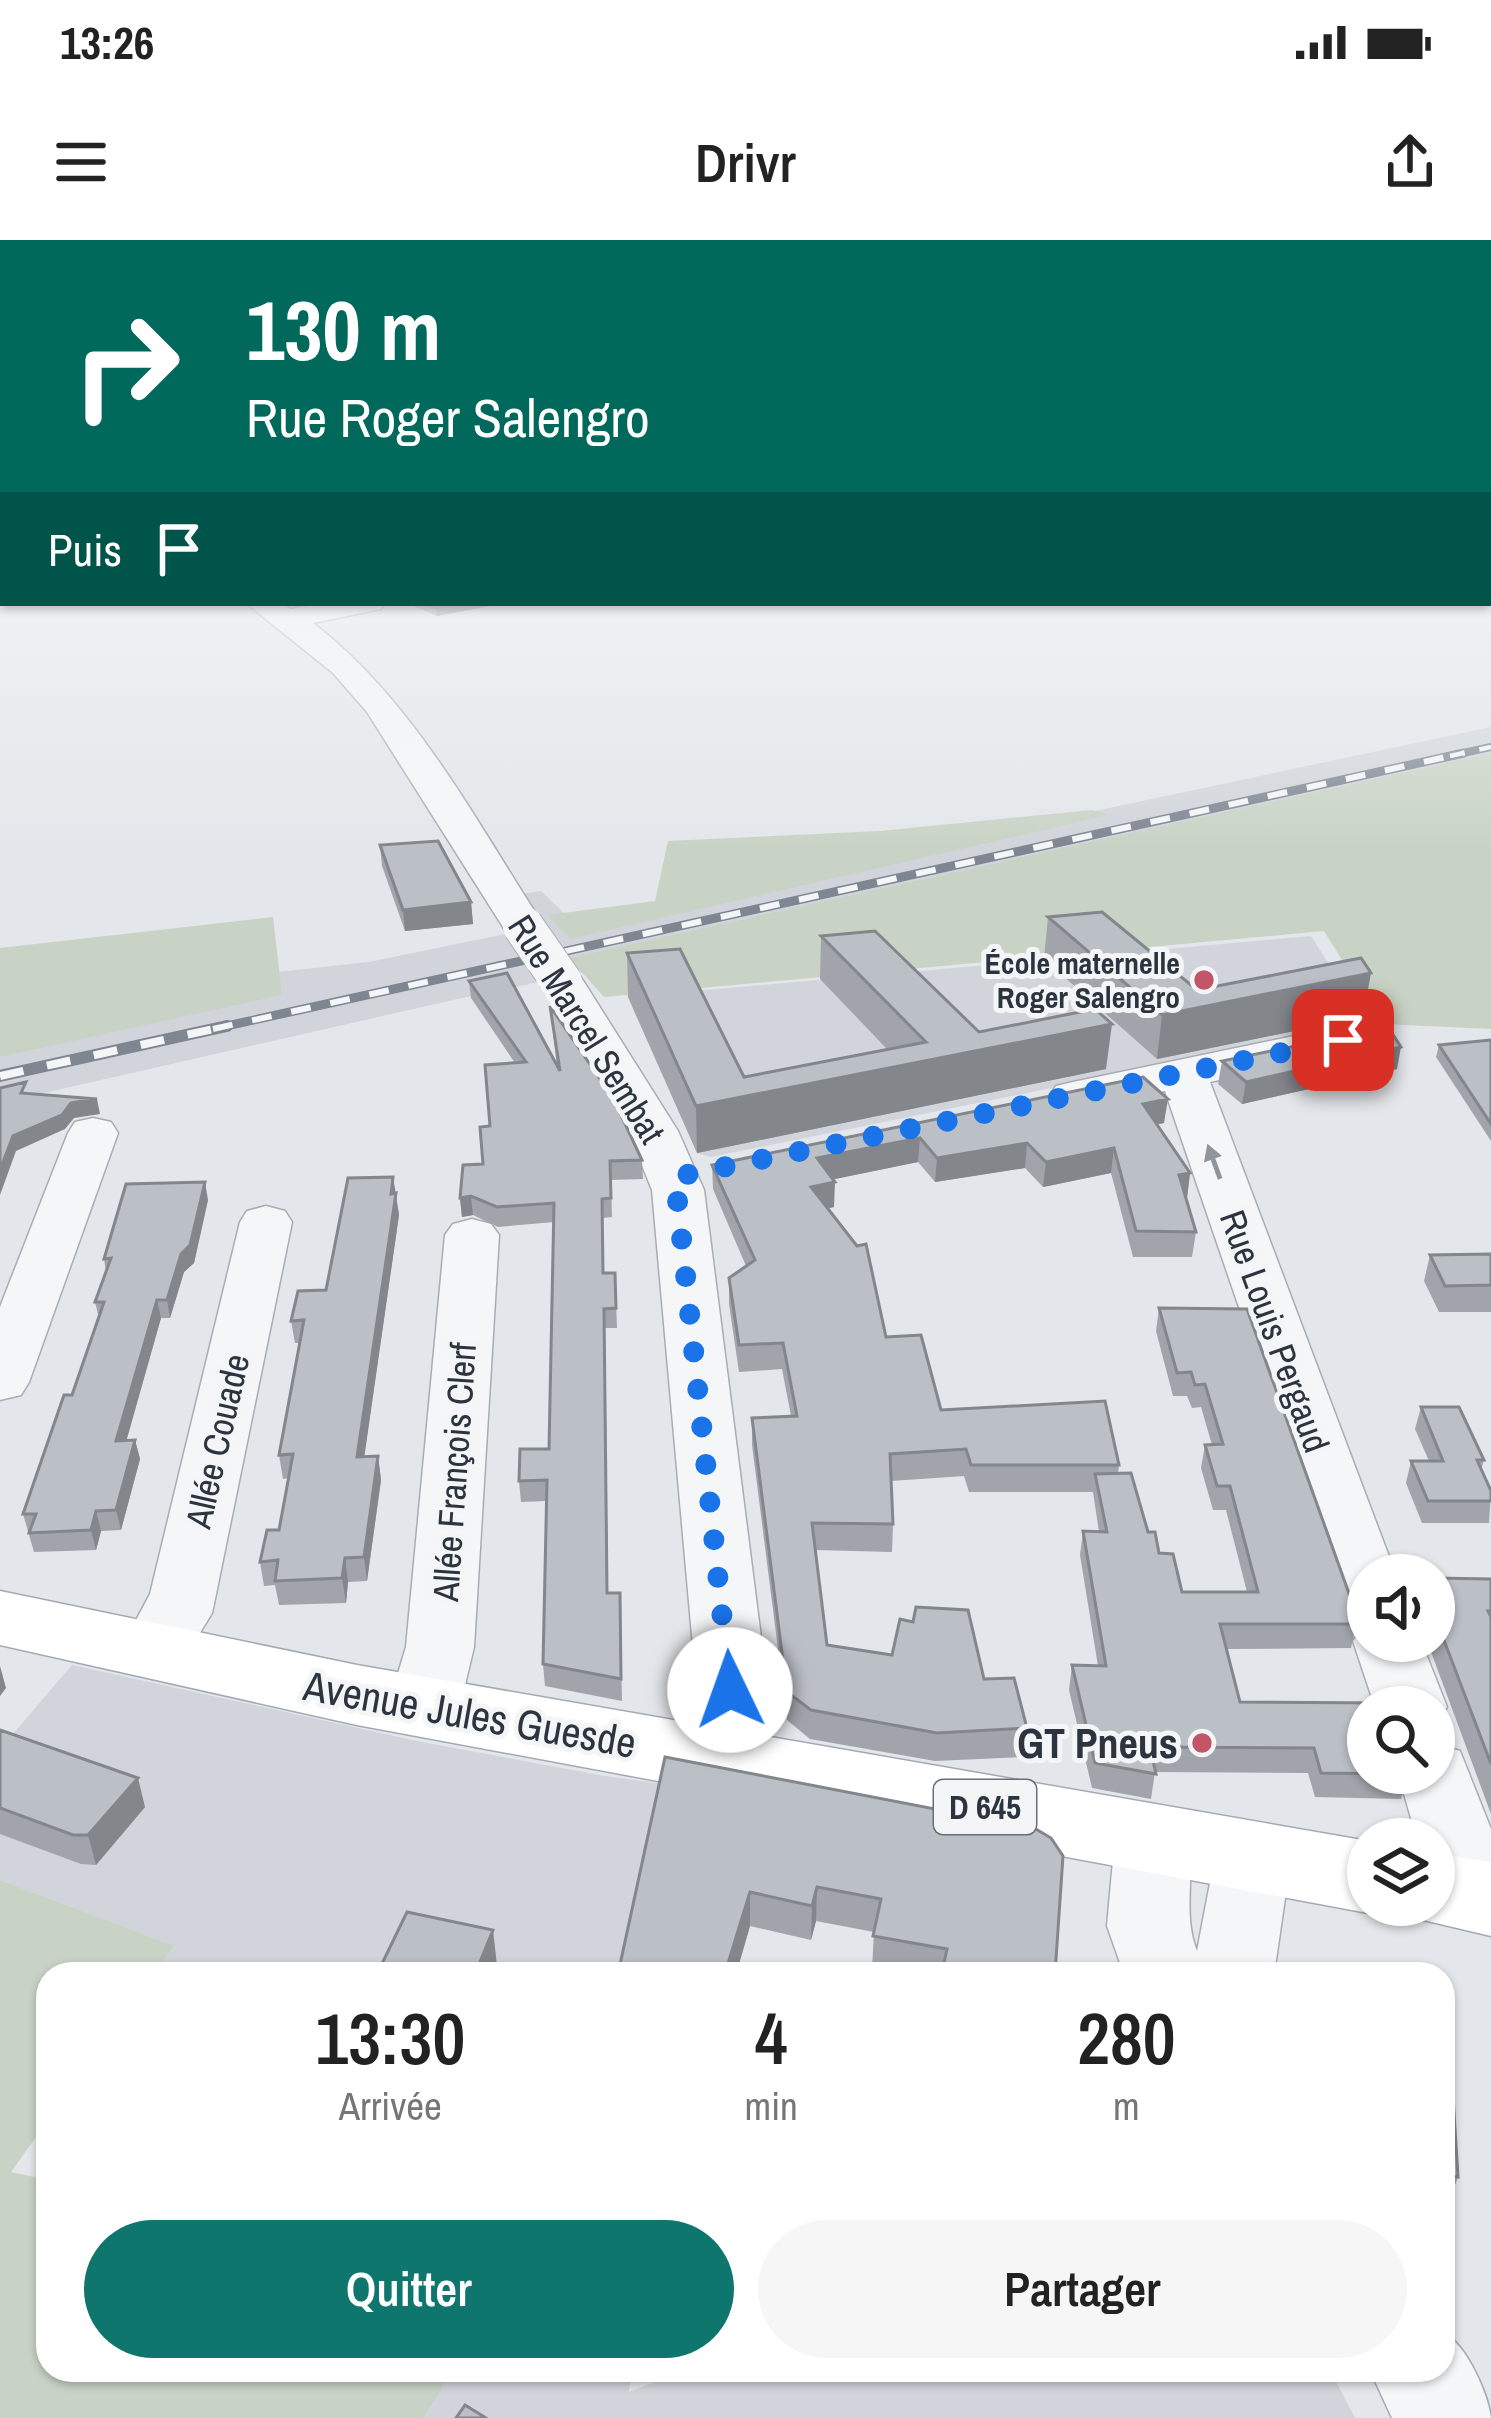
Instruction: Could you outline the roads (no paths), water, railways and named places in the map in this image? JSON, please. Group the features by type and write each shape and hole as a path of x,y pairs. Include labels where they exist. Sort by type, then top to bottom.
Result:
{"main road":[{"name":"Avenue Jules Guesde","path":"0,1618 153,1654 424,1706 1347,1873"}],"street":[{"name":"Rue Marcel Sembat","path":"318,645 344,665 387,715 562,982 653,1131 698,1172 730,1670 728,1708 715,1759"},
{"path":"1024,1106 1343,1040"},
{"name":"Rue Louis Pergaud","path":"1183,1074 1356,1554"},
{"path":"0,1382 93,1133"},
{"name":"Allée Couade","path":"153,1654 178,1613 183,1594 266,1222"},
{"name":"Allée François Clerf","path":"424,1706 440,1648 472,1235"},
{"path":"1441,1794 1461,1860 1463,1894"},
{"path":"1153,1839 1147,1926 1160,1962"},
{"path":"1235,1962 1253,1857"},
{"path":"1425,2382 1445,2418"}],"railway":[{"path":"1450,756 1491,747"},
{"path":"213,1029 1464,753"},
{"path":"0,1076 227,1026"}],"place":[{"name":"École maternelle Roger Salengro","path":"1204,980"},
{"name":"GT Pneus","path":"1202,1743"}]}
